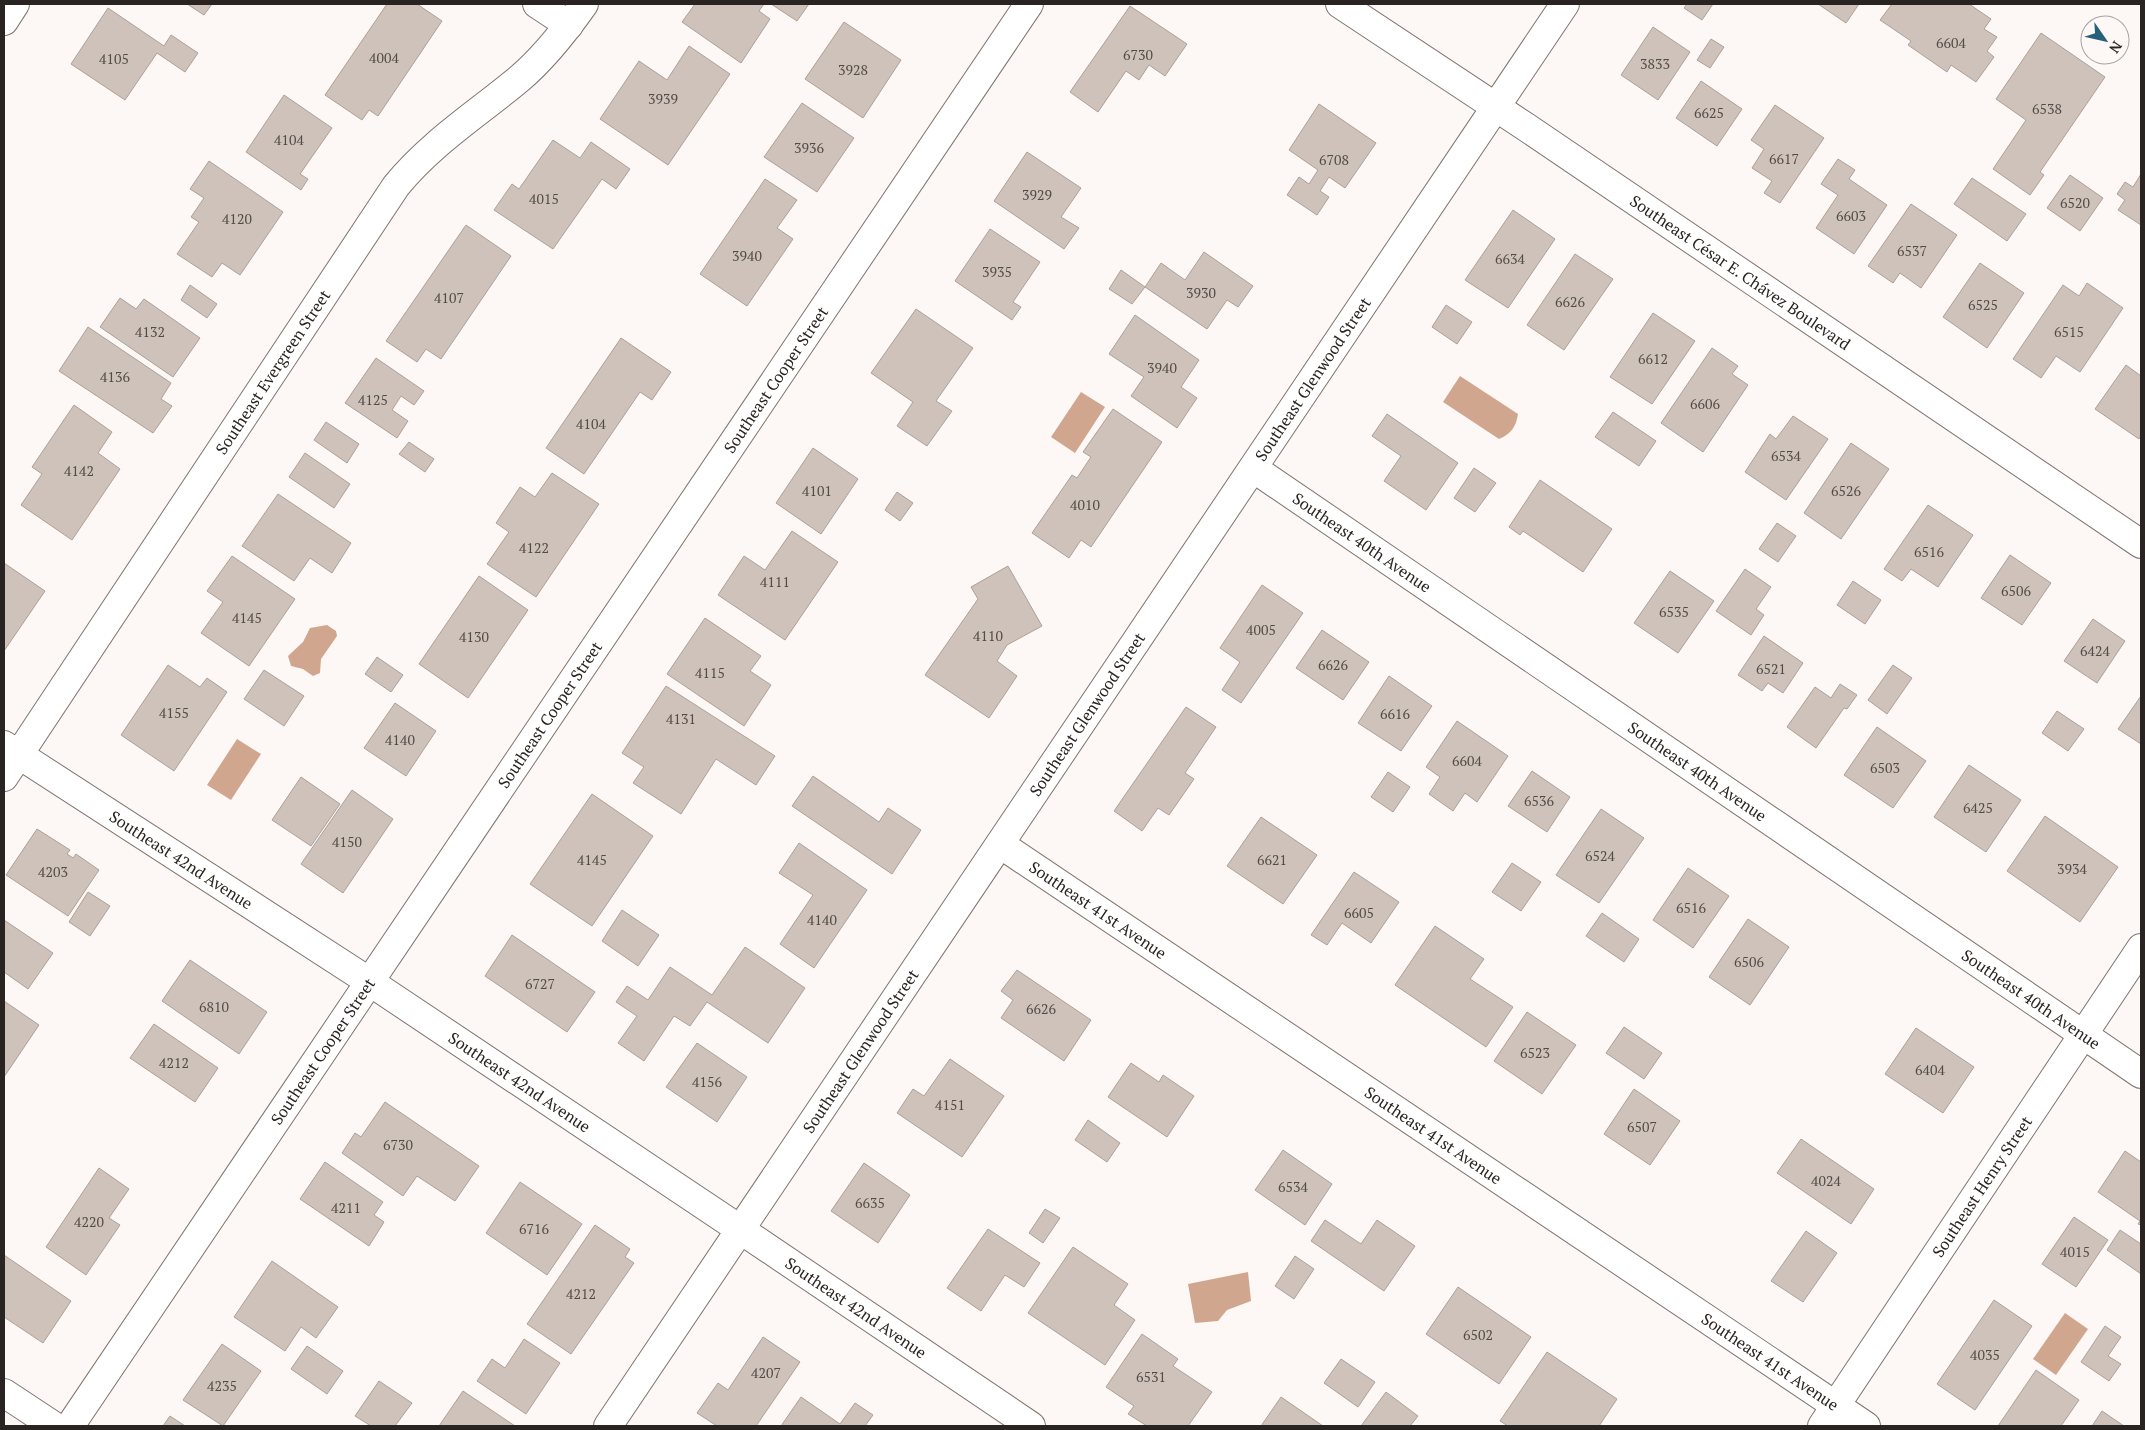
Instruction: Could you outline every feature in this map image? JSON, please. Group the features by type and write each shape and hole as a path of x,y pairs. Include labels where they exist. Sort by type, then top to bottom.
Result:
{"street":[{"path":"4,21 15,4"},
{"path":"537,4 577,14"},
{"name":"Southeast Cooper Street","path":"70,1426 1029,4"},
{"name":"Southeast César E. Chávez Boulevard","path":"1340,4 1496,107 2141,544"},
{"name":"Southeast Glenwood Street","path":"608,1426 1565,4"},
{"name":"Southeast Evergreen Street","path":"4,777 11,750 396,186 428,151 520,78 548,51 577,14"},
{"name":"Southeast 40th Avenue","path":"1253,468 2141,1074"},
{"name":"Southeast 42nd Avenue","path":"11,750 370,982 1031,1426"},
{"name":"Southeast 41st Avenue","path":"1000,844 1830,1416 1866,1426"},
{"name":"Southeast Henry Street","path":"1830,1416 2141,948"},
{"path":"4,1393 54,1426"}],"shaded area":[{"path":"1460,376 1518,414 1516,423 1507,435 1499,439 1443,402"},
{"path":"1081,392 1105,407 1075,453 1051,437"},
{"path":"327,625 336,631 337,636 321,659 320,673 313,676 303,669 291,666 288,656 303,642 310,628"},
{"path":"237,739 261,754 231,800 207,785"},
{"path":"1248,1272 1251,1301 1227,1310 1218,1321 1195,1323 1188,1284"},
{"path":"2065,1313 2088,1329 2056,1375 2033,1359"}],"building":[{"path":"187,4 212,4 204,15"},
{"path":"387,4 417,4 442,21 378,116 369,110 362,120 325,95"},
{"path":"695,4 764,4 759,11 770,19 741,63 682,22"},
{"path":"771,4 809,4 797,21"},
{"path":"1687,4 1713,4 1702,20 1684,8"},
{"path":"1818,4 1859,4 1846,23"},
{"path":"1892,4 1969,4 1991,19 1984,29 1997,37 1987,51 1994,57 1976,82 1951,65 1947,72 1908,45 1911,41 1880,20"},
{"path":"1130,6 1187,44 1165,76 1149,65 1139,80 1126,71 1098,112 1070,92"},
{"path":"108,8 164,46 171,35 198,53 185,72 157,53 125,100 71,64"},
{"path":"844,22 901,60 863,118 805,79"},
{"path":"1653,27 1690,52 1658,100 1621,75"},
{"path":"2041,33 2080,60 2080,65 2088,65 2105,77 2040,172 2044,175 2030,195 1993,169 2026,120 1996,99"},
{"path":"1711,39 1724,47 1710,68 1697,60"},
{"path":"689,46 730,74 668,165 600,119 639,61 667,80"},
{"path":"1701,81 1742,109 1717,146 1676,118"},
{"path":"284,95 332,128 300,174 308,179 301,190 246,152"},
{"path":"802,103 854,138 817,192 764,157"},
{"path":"1319,104 1376,143 1345,188 1329,177 1320,191 1329,197 1317,215 1287,195 1299,177 1309,184 1318,170 1289,150"},
{"path":"1775,105 1824,138 1780,203 1764,193 1772,181 1752,168 1764,149 1751,140"},
{"path":"553,140 580,158 591,142 630,169 616,189 602,179 553,249 494,210 512,184 519,189"},
{"path":"1027,152 1081,188 1061,217 1079,228 1064,249 994,201"},
{"path":"1838,159 1855,170 1849,179 1887,205 1854,254 1816,228 1838,195 1821,184"},
{"path":"209,161 283,212 240,275 222,263 212,277 177,254 199,222 191,217 204,198 190,189"},
{"path":"2141,174 2141,225 2118,210 2125,200 2117,194 2125,182 2133,187"},
{"path":"2070,175 2103,198 2080,231 2047,208"},
{"path":"1972,178 2026,214 2007,241 1954,204"},
{"path":"765,179 797,200 777,228 793,239 747,306 700,274"},
{"path":"1911,204 1957,235 1921,288 1900,273 1893,283 1868,266"},
{"path":"1513,210 1555,239 1508,308 1465,280"},
{"path":"466,225 511,256 441,359 426,349 417,362 386,341"},
{"path":"990,229 1040,262 1013,302 1021,307 1012,320 955,281"},
{"path":"1204,252 1253,286 1238,307 1227,300 1207,329 1145,287 1161,263 1185,280"},
{"path":"1575,254 1613,279 1564,350 1527,325"},
{"path":"1980,263 2024,293 1987,348 1943,317"},
{"path":"1121,270 1145,287 1132,304 1109,289"},
{"path":"2087,283 2123,308 2080,372 2056,356 2041,378 2013,359 2063,285 2079,296"},
{"path":"190,285 217,304 207,318 181,300"},
{"path":"120,298 136,309 144,299 200,338 173,377 100,327"},
{"path":"1446,305 1472,322 1457,344 1432,327"},
{"path":"916,309 973,348 936,401 952,411 927,446 897,426 913,402 871,373"},
{"path":"1653,313 1695,341 1652,404 1610,377"},
{"path":"1135,315 1199,360 1181,387 1197,398 1177,428 1131,396 1144,377 1109,354"},
{"path":"88,327 171,383 161,399 172,406 153,433 59,371"},
{"path":"621,338 671,372 652,400 640,392 584,474 546,448"},
{"path":"1712,348 1738,366 1732,374 1748,385 1703,452 1661,423"},
{"path":"376,358 424,391 414,405 401,396 392,410 408,421 397,438 345,403"},
{"path":"2126,365 2141,376 2141,435 2139,439 2095,409"},
{"path":"74,405 112,432 98,453 120,469 72,540 21,505 42,474 32,467"},
{"path":"1113,409 1162,442 1091,547 1081,540 1069,558 1032,533 1072,475 1077,478 1091,457 1083,452"},
{"path":"1613,412 1656,441 1639,466 1595,437"},
{"path":"1387,414 1458,463 1426,510 1384,481 1401,456 1372,436"},
{"path":"1793,416 1828,439 1786,500 1745,472 1770,434 1776,439"},
{"path":"326,422 359,444 347,463 314,440"},
{"path":"409,442 434,459 425,472 399,454"},
{"path":"1851,443 1889,469 1841,539 1804,513"},
{"path":"813,448 858,479 821,534 776,503"},
{"path":"305,453 350,484 334,508 289,477"},
{"path":"1474,468 1496,483 1475,512 1454,498"},
{"path":"552,473 599,504 536,597 487,564 509,532 496,523 520,487 535,497"},
{"path":"1540,480 1612,529 1583,572 1523,531 1520,535 1509,527"},
{"path":"897,492 913,503 900,521 885,510"},
{"path":"278,494 351,543 332,573 310,558 294,581 242,546"},
{"path":"1928,505 1973,535 1938,587 1911,569 1902,581 1884,569"},
{"path":"1777,523 1796,536 1778,562 1759,549"},
{"path":"792,531 838,562 785,640 718,595 744,556 765,570"},
{"path":"2010,555 2051,583 2022,625 1981,598"},
{"path":"232,556 295,599 249,666 201,633 223,602 207,591"},
{"path":"4,563 45,591 4,651"},
{"path":"1008,566 1042,626 1007,645 997,661 1017,676 989,718 925,675 978,599 971,587"},
{"path":"1745,569 1771,587 1756,609 1764,615 1751,635 1716,611"},
{"path":"1670,571 1714,601 1678,653 1634,623"},
{"path":"479,576 528,610 468,698 419,664"},
{"path":"1853,581 1881,600 1865,624 1837,605"},
{"path":"1262,585 1303,613 1241,703 1222,690 1240,662 1220,648"},
{"path":"705,618 761,656 750,671 771,685 744,726 667,674"},
{"path":"2093,619 2125,641 2097,683 2064,661"},
{"path":"1322,630 1369,662 1343,700 1296,668"},
{"path":"1764,636 1803,663 1783,693 1768,683 1762,691 1738,675"},
{"path":"377,657 403,675 391,692 365,674"},
{"path":"168,665 200,687 207,678 227,692 174,771 121,735"},
{"path":"1893,665 1912,678 1887,714 1868,700"},
{"path":"264,670 304,696 284,726 244,699"},
{"path":"1389,676 1432,706 1401,751 1358,723"},
{"path":"1840,684 1857,695 1847,709 1844,708 1816,748 1787,727 1815,687 1831,698"},
{"path":"666,686 775,756 756,785 716,759 681,814 633,783 644,767 622,753"},
{"path":"2141,696 2141,744 2118,729"},
{"path":"395,703 436,731 406,776 364,748"},
{"path":"1186,707 1216,727 1185,773 1194,779 1169,815 1158,808 1142,831 1114,811"},
{"path":"2057,711 2084,729 2068,751 2042,733"},
{"path":"1457,721 1508,756 1477,802 1465,793 1453,811 1429,794 1440,777 1426,767"},
{"path":"1877,727 1926,761 1893,808 1844,775"},
{"path":"1969,765 2021,800 1986,852 1934,817"},
{"path":"1532,771 1570,797 1547,832 1508,806"},
{"path":"1388,772 1410,787 1393,812 1371,797"},
{"path":"813,776 879,822 888,808 921,830 892,874 792,806"},
{"path":"301,777 340,804 311,846 272,820"},
{"path":"352,790 393,819 343,893 301,864"},
{"path":"592,794 653,836 592,926 530,884"},
{"path":"1601,809 1644,838 1599,903 1556,875"},
{"path":"2045,816 2118,867 2080,922 2007,871"},
{"path":"1261,817 1317,855 1283,904 1227,866"},
{"path":"37,829 70,850 67,854 73,858 76,854 99,870 68,916 6,875"},
{"path":"799,843 867,890 814,968 780,944 813,895 779,873"},
{"path":"1512,863 1541,882 1521,911 1492,892"},
{"path":"1688,868 1729,896 1693,948 1653,920"},
{"path":"1354,872 1399,902 1371,943 1342,923 1327,945 1311,935"},
{"path":"88,892 110,906 90,936 69,922"},
{"path":"622,910 659,935 638,966 602,941"},
{"path":"1602,913 1639,939 1624,962 1586,936"},
{"path":"1748,919 1789,947 1750,1005 1709,977"},
{"path":"4,920 53,953 28,989 4,972"},
{"path":"1435,926 1484,959 1470,979 1513,1007 1486,1047 1395,985"},
{"path":"512,935 595,992 567,1032 485,976"},
{"path":"745,947 805,988 768,1043 707,1002 690,1026 674,1016 644,1061 618,1043 637,1016 616,1002 627,986 648,1000 670,967 712,995"},
{"path":"190,960 267,1012 239,1054 162,1001"},
{"path":"1017,970 1091,1020 1064,1061 1001,1018 1013,1000 1001,991"},
{"path":"4,1001 39,1025 4,1077"},
{"path":"1527,1012 1576,1045 1542,1094 1494,1061"},
{"path":"154,1024 218,1068 195,1102 130,1058"},
{"path":"1624,1027 1662,1053 1644,1079 1606,1053"},
{"path":"1916,1028 1974,1067 1943,1113 1885,1074"},
{"path":"697,1043 747,1077 717,1122 666,1087"},
{"path":"950,1059 1004,1096 962,1157 897,1113 913,1089 924,1096"},
{"path":"1131,1063 1159,1082 1163,1075 1194,1096 1167,1137 1108,1097"},
{"path":"1634,1089 1680,1121 1650,1165 1604,1134"},
{"path":"385,1102 479,1166 455,1201 417,1176 403,1196 342,1153 355,1133 361,1137"},
{"path":"1088,1120 1120,1143 1107,1162 1075,1140"},
{"path":"1801,1139 1874,1189 1851,1224 1777,1173"},
{"path":"1283,1150 1332,1184 1305,1225 1255,1190"},
{"path":"2125,1151 2141,1162 2141,1225 2138,1224 2140,1221 2098,1192"},
{"path":"325,1162 383,1202 374,1215 384,1222 369,1246 300,1199"},
{"path":"864,1163 910,1195 878,1243 831,1211"},
{"path":"99,1168 129,1189 109,1218 120,1225 86,1275 46,1247"},
{"path":"520,1182 582,1224 547,1275 486,1233"},
{"path":"1045,1209 1060,1218 1043,1243 1029,1233"},
{"path":"2074,1217 2108,1240 2076,1287 2042,1264"},
{"path":"1325,1220 1361,1244 1377,1220 1415,1246 1384,1291 1311,1241"},
{"path":"595,1225 630,1249 625,1257 634,1263 571,1354 527,1324"},
{"path":"988,1229 1040,1263 1024,1287 1005,1275 981,1311 947,1288"},
{"path":"2120,1230 2141,1244 2141,1274 2107,1250"},
{"path":"1806,1231 1837,1253 1803,1302 1771,1281"},
{"path":"1073,1247 1128,1284 1114,1305 1135,1320 1105,1365 1028,1313"},
{"path":"4,1255 71,1301 43,1343 4,1317"},
{"path":"1295,1256 1314,1269 1294,1299 1275,1286"},
{"path":"272,1261 338,1307 316,1338 301,1327 285,1351 234,1317"},
{"path":"1458,1287 1531,1337 1499,1384 1426,1334"},
{"path":"1994,1300 2032,1326 1975,1410 1937,1384"},
{"path":"2105,1326 2121,1337 2108,1356 2121,1364 2109,1381 2081,1362"},
{"path":"1142,1334 1178,1359 1173,1366 1212,1392 1188,1426 1147,1426 1128,1414 1134,1406 1106,1387"},
{"path":"763,1337 800,1362 756,1426 717,1426 697,1413 718,1383 728,1390"},
{"path":"524,1339 560,1363 526,1414 477,1381 492,1359 505,1368"},
{"path":"222,1344 261,1371 223,1426 183,1400"},
{"path":"307,1346 343,1371 327,1394 291,1369"},
{"path":"1547,1352 1617,1399 1599,1426 1508,1426 1500,1421"},
{"path":"1341,1359 1375,1382 1358,1407 1324,1383"},
{"path":"2036,1370 2079,1400 2061,1426 1998,1426"},
{"path":"379,1381 412,1403 395,1426 371,1426 355,1416"},
{"path":"463,1391 515,1426 439,1426"},
{"path":"1386,1392 1418,1416 1410,1426 1361,1426"},
{"path":"801,1397 840,1424 855,1403 873,1415 865,1426 781,1426"},
{"path":"1281,1397 1323,1426 1261,1426"},
{"path":"2102,1411 2124,1426 2092,1426"},
{"path":"170,1416 185,1426 163,1426"}]}
